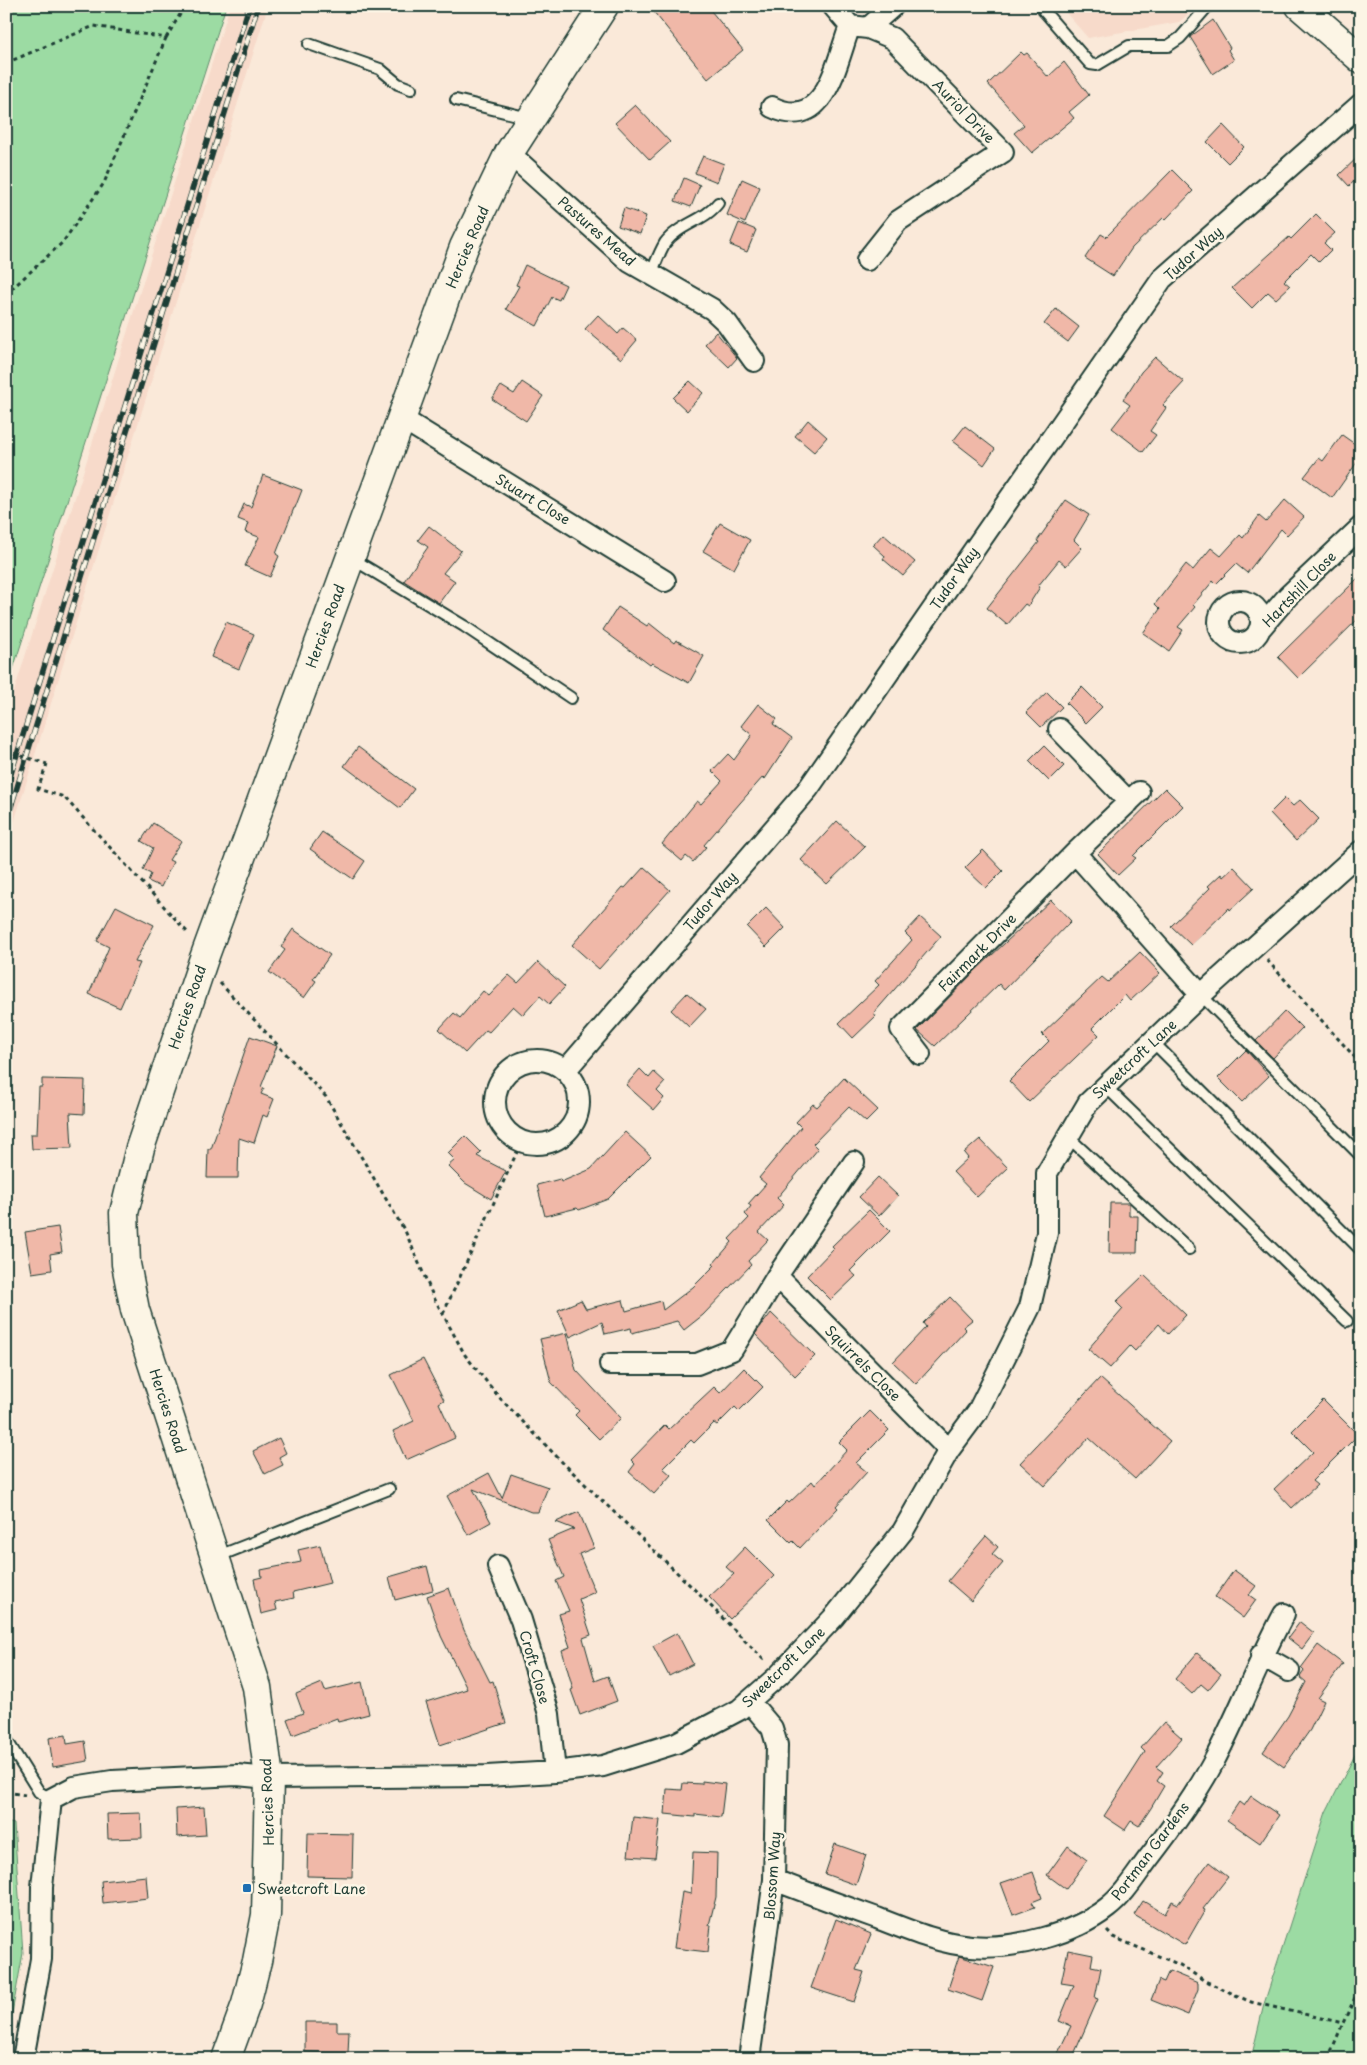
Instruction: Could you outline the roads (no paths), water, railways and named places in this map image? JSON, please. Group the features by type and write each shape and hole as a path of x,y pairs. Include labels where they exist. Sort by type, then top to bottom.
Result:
{"street":[{"name":"Hercies Road","path":"226,2059 246,2004 266,1915 269,1778 257,1687 135,1310 126,1264 124,1214 140,1148 203,960 464,247 508,153 533,118 604,6"},
{"name":"Auriol Drive","path":"833,6 859,27 892,38 1003,152 898,221 866,260"},
{"path":"772,108 795,114 806,111 817,104 825,94 859,27 893,6"},
{"path":"1300,6 1361,59"},
{"name":"Tudor Way","path":"565,1071 808,789 1162,280 1361,104"},
{"name":"Pastures Mead","path":"508,153 630,262 650,275 696,298 712,309 727,323 754,361"},
{"name":"Stuart Close","path":"401,418 665,581"},
{"name":"Hartshill Close","path":"1259,630 1288,596 1361,527"},
{"name":"Fairmark Drive","path":"920,1054 901,1029 1075,853 1134,797 1059,729"},
{"name":"Sweetcroft Lane","path":"51,1799 74,1787 112,1781 237,1776 269,1778 487,1776 555,1772 603,1766 676,1743 739,1710 779,1675 834,1617 903,1531 950,1450 978,1411 1030,1308 1047,1233 1048,1173 1088,1102 1201,995 1361,851"},
{"path":"1075,853 1201,995"},
{"path":"540,1060 554,1064 565,1071 575,1084 579,1098 574,1122 568,1130 556,1139 542,1144 522,1142 506,1131 495,1108 495,1093 501,1080 514,1066 528,1061 540,1060"},
{"path":"610,1364 697,1364 732,1350 777,1276 854,1162"},
{"name":"Squirrels Close","path":"777,1276 950,1450"},
{"name":"Croft Close","path":"498,1566 521,1620 549,1714 555,1772"},
{"name":"Portman Gardens","path":"774,1880 934,1940 972,1946 1011,1946 1064,1930 1090,1918 1108,1907 1123,1892 1170,1830 1213,1763 1247,1692 1261,1655 1284,1614"},
{"path":"1261,1655 1289,1671"},
{"name":"Blossom Way","path":"749,1701 772,1728 777,1745 774,1880 749,2059"},
{"path":"23,2059 41,1959 42,1887 51,1799"}],"lane":[{"path":"1043,10 1090,64 1097,65 1129,46 1168,46 1180,38 1208,6"},
{"path":"309,44 380,69 398,84 411,89"},
{"path":"456,100 533,118"},
{"path":"650,275 666,242 677,232 706,216 718,203"},
{"path":"350,557 464,626 571,698"},
{"path":"1201,995 1361,1156"},
{"path":"1152,1042 1361,1250"},
{"path":"1105,1086 1347,1321"},
{"path":"1068,1137 1189,1249"},
{"path":"215,1557 389,1489"},
{"path":"6,1739 39,1792 51,1799"}],"railway":[{"path":"6,790 249,6"},
{"path":"6,823 258,6"}],"place":[{"name":"Sweetcroft Lane","path":"247,1888"}]}
